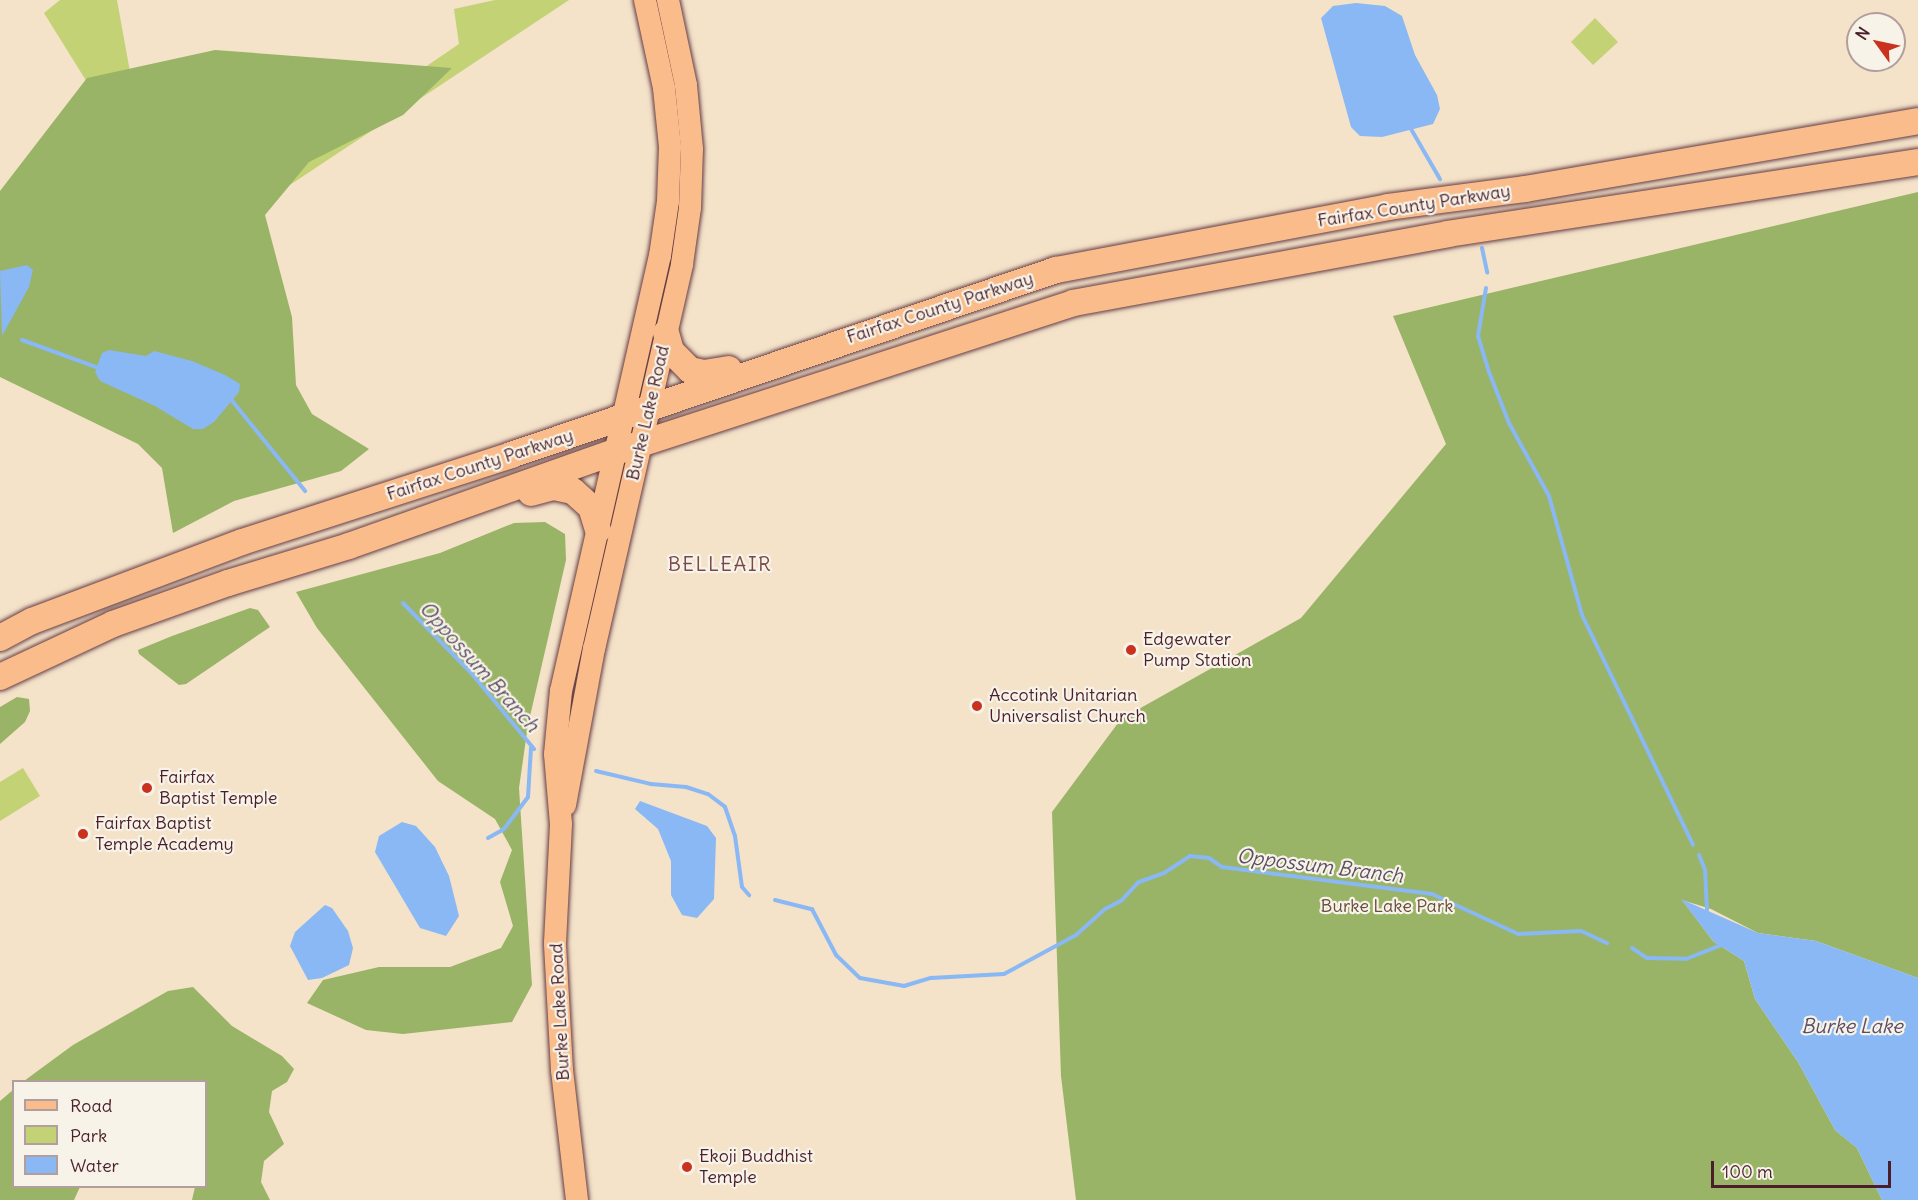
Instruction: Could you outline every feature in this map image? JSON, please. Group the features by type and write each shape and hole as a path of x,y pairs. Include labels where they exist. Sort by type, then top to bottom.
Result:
{"highway":[{"name":"Fairfax County Parkway","path":"0,638 32,621 243,542 623,416 1006,284 1083,263 1388,207 1525,189 1918,121"},
{"name":"Fairfax County Parkway","path":"0,677 124,620 461,508 615,452 1027,316 1085,300 1448,234 1918,162"},
{"path":"666,333 671,351 679,362 704,373 800,354"},
{"path":"461,508 563,487 582,496 591,507 597,530"}],"main road":[{"name":"Burke Lake Road","path":"578,1200 562,1070 555,943 561,824 555,754 561,691 660,256 668,201 670,147 664,88 645,0"},
{"name":"Burke Lake Road","path":"561,824 576,761 594,649 666,333 690,208 692,149 680,43 668,0"}],"green space":[{"path":"60,0 117,0 130,72 321,138 459,44 454,9 495,0 569,0 0,377 0,264 118,132 44,13"},
{"path":"1595,18 1618,42 1593,65 1571,42"},
{"path":"215,50 452,68 403,115 309,162 265,215 292,317 296,385 312,414 369,449 341,471 234,501 173,533 162,468 138,444 0,377 0,191 87,78"},
{"name":"Burke Lake Park","path":"1918,192 1918,978 1816,941 1758,933 1711,909 1682,900 1713,941 1744,961 1755,999 1798,1062 1835,1130 1857,1148 1882,1200 1076,1200 1061,1076 1052,812 1121,719 1301,618 1446,444 1393,316"},
{"path":"545,522 565,534 566,560 528,725 519,788 532,985 512,1022 403,1034 366,1030 307,1003 323,980 379,967 450,967 501,948 513,926 500,882 512,850 495,819 438,781 317,628 296,592 440,553 514,523"},
{"path":"250,608 258,610 270,627 186,684 179,685 139,654 138,650"},
{"path":"17,697 29,699 30,711 25,722 0,744 0,707"},
{"path":"23,768 40,796 0,821 0,782"},
{"path":"193,987 232,1026 282,1056 294,1069 287,1082 272,1091 269,1112 284,1144 264,1161 261,1182 270,1200 192,1200 195,1188 207,1188 207,1080 25,1080 73,1045 168,991"},
{"path":"12,1091 12,1188 80,1188 74,1200 0,1200 0,1101"}],"water":[{"path":"1356,3 1385,6 1402,16 1415,55 1437,95 1440,109 1433,124 1382,137 1360,136 1351,127 1321,18 1333,6"},
{"path":"27,265 33,270 29,287 2,336 0,271"},
{"path":"109,350 146,356 154,351 192,361 240,384 239,392 214,422 203,429 193,429 155,406 100,381 95,372 102,353"},
{"path":"640,801 707,826 716,838 714,899 697,918 682,915 671,895 671,861 658,829 635,809"},
{"path":"402,822 416,826 435,847 449,876 459,916 446,936 420,928 375,852 379,836"},
{"name":"Burke Lake","path":"1681,899 1758,933 1816,941 1918,978 1918,1200 1882,1200 1857,1148 1835,1130 1798,1062 1755,999 1744,961 1713,941"},
{"path":"325,905 332,908 348,931 353,948 349,965 322,978 308,980 290,946 295,932"}],"waterway":[{"path":"1411,129 1440,179"},
{"path":"1482,248 1487,272"},
{"path":"1486,288 1478,336 1489,372 1509,423 1549,496 1582,615 1693,845"},
{"name":"Oppossum Branch","path":"22,340 99,368"},
{"name":"Oppossum Branch","path":"229,397 305,491"},
{"name":"Oppossum Branch","path":"403,603 473,675 534,749"},
{"path":"488,838 504,829 528,797 531,748"},
{"name":"Oppossum Branch","path":"596,771 651,784 686,787 708,794 725,807 735,836 742,887 749,895"},
{"path":"1699,855 1705,870 1707,910"},
{"name":"Oppossum Branch","path":"775,900 812,909 836,955 860,978 904,986 931,978 1004,974 1076,935 1105,909 1121,901 1139,882 1164,873 1190,856 1209,858 1222,867 1432,894 1518,934 1581,931 1607,943"},
{"name":"Oppossum Branch","path":"1632,948 1647,958 1686,959 1724,944"}],"place":[{"name":"Edgewater Pump Station","path":"1131,650"},
{"name":"Accotink Unitarian Universalist Church","path":"977,706"},
{"name":"Fairfax Baptist Temple","path":"147,788"},
{"name":"Fairfax Baptist Temple Academy","path":"83,834"},
{"name":"Ekoji Buddhist Temple","path":"687,1167"}],"district":[{"name":"BELLEAIR","path":"720,563"}]}
